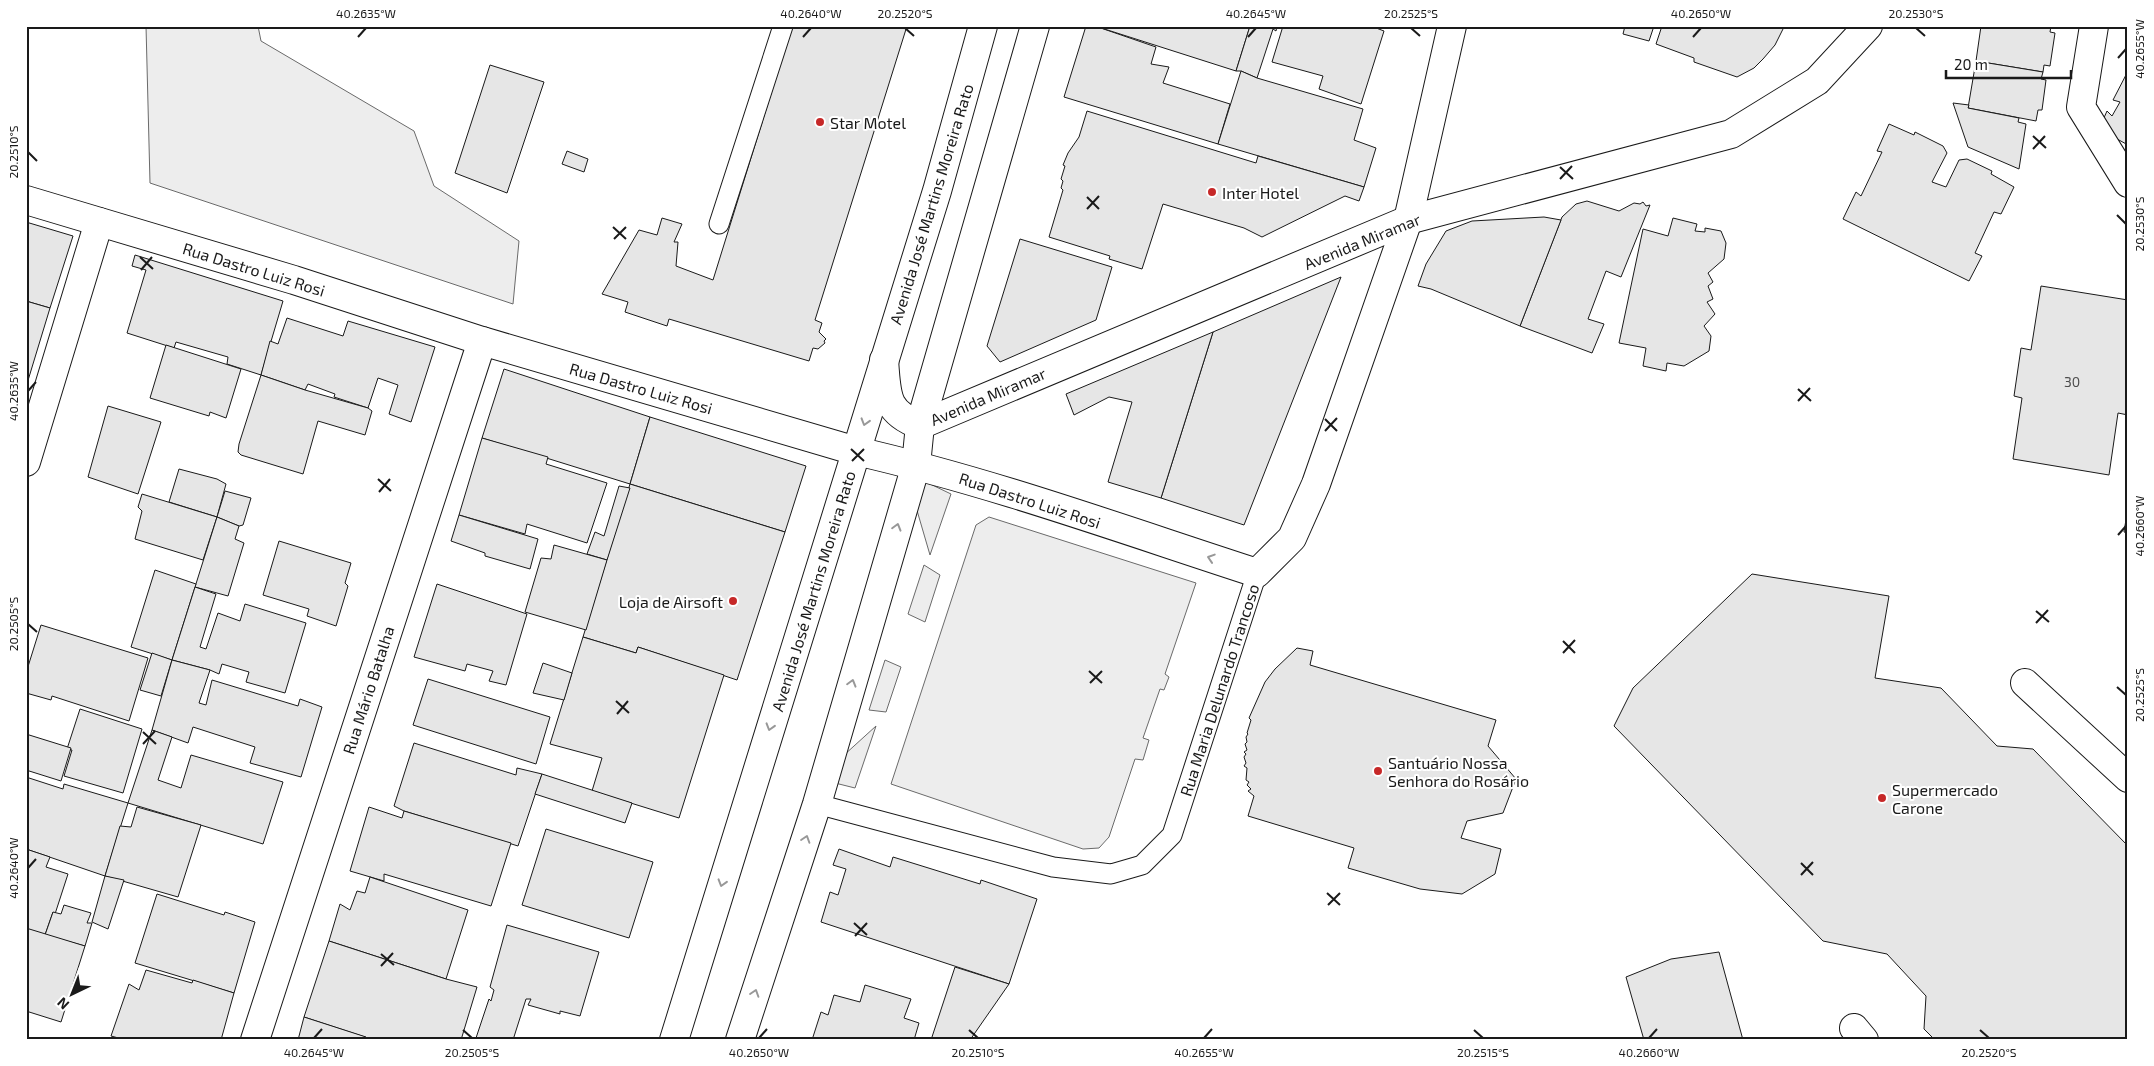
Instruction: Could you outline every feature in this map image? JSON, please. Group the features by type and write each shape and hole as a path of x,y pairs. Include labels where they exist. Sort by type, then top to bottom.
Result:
{"street":[{"name":"Avenida José Martins Moreira Rato","path":"674,1040 937,192 983,26"},
{"path":"740,1040 817,804 916,465 920,424 1036,26"},
{"name":"Rua Maria Delunardo Trancoso","path":"1257,573 1292,538 1316,484 1408,220 1452,26"},
{"name":"Avenida Miramar","path":"884,360 888,398 902,418 920,424 1408,220 1731,134 1817,81 1868,26"},
{"path":"2094,26 2081,107 2128,183"},
{"name":"Rua Dastro Luiz Rosi","path":"26,200 294,280 482,341 856,451 981,483 1257,573"},
{"path":"26,462 99,222"},
{"name":"Rua Mário Batalha","path":"255,1040 482,341"},
{"path":"2025,683 2128,778"}],"lane":[{"path":"719,224 783,26"},
{"name":"Rua Maria Delunardo Trancoso","path":"817,804 1053,867 1111,874 1142,865 1172,835 1257,573"}],"shaded area":[{"path":"146,26 258,26 261,41 414,131 434,186 519,241 513,304 150,183"},
{"path":"926,482 951,494 930,555 916,507"},
{"path":"989,517 1196,583 1165,674 1169,677 1164,690 1160,689 1143,738 1149,740 1143,760 1135,759 1109,837 1099,848 1083,849 891,784 976,525"},
{"path":"924,565 940,575 925,622 908,614"},
{"path":"885,660 901,667 886,712 869,710"},
{"path":"876,726 855,788 827,781 832,766"}],"building":[{"name":"Star Motel","path":"792,26 907,26 815,320 822,323 819,332 826,339 825,343 818,349 813,348 809,361 669,319 667,326 625,312 628,302 602,294 639,230 657,235 662,218 682,224 674,242 678,242 676,266 713,280"},
{"path":"1086,26 1095,26 1156,47 1151,64 1169,67 1163,83 1230,104 1218,144 1064,97"},
{"path":"1095,26 1250,26 1236,71"},
{"path":"1250,26 1277,26 1276,31 1273,29 1257,78 1241,71 1236,71"},
{"path":"1283,26 1371,26 1384,31 1361,104 1319,89 1323,76 1272,62"},
{"path":"1625,26 1654,26 1649,41 1623,34"},
{"path":"1662,26 1784,27 1775,45 1763,59 1754,68 1737,77 1694,62 1694,58 1656,44"},
{"path":"1981,26 2051,26 2050,32 2055,33 2050,66 2044,65 2043,72 1976,61"},
{"path":"1976,61 2043,72 2041,79 2046,80 2042,110 2038,110 2036,121 1968,108"},
{"path":"490,65 544,82 507,193 455,173"},
{"path":"1241,71 1257,78 1363,109 1354,140 1376,148 1364,187 1218,144"},
{"path":"2128,71 2128,145 2099,129 2107,111 2112,116 2120,102 2113,100"},
{"path":"1953,103 1969,105 1968,108 2019,118 2018,122 2026,124 2019,169 1968,147"},
{"name":"Inter Hotel","path":"1087,111 1256,163 1258,156 1364,187 1359,201 1345,196 1262,237 1244,228 1163,204 1142,269 1109,259 1110,256 1049,237 1063,190 1061,188 1063,181 1061,179 1065,166 1063,165 1068,153 1079,137"},
{"path":"1889,124 1914,135 1915,132 1943,146 1947,153 1932,182 1946,187 1959,160 1967,159 1992,171 1991,174 2014,187 2001,214 1994,212 1975,253 1982,256 1969,281 1843,219 1856,192 1861,196 1882,152 1877,151"},
{"path":"567,151 588,159 584,172 562,164"},
{"path":"1587,201 1619,211 1634,203 1640,204 1643,202 1646,206 1650,205 1621,277 1606,271 1588,319 1604,324 1592,353 1520,326 1562,217 1576,204"},
{"path":"1544,217 1561,220 1520,326 1431,289 1418,286 1426,264 1446,231 1472,221"},
{"path":"1673,218 1697,224 1695,231 1705,232 1705,228 1721,231 1726,243 1724,259 1708,273 1713,282 1708,286 1713,299 1707,302 1715,314 1704,326 1711,336 1709,351 1684,366 1667,363 1666,371 1643,366 1646,348 1619,343 1643,229 1668,236"},
{"path":"26,222 73,236 50,308 26,301"},
{"path":"1020,239 1112,267 1096,320 1000,362 987,346"},
{"path":"135,255 283,301 261,375 227,364 228,357 176,342 174,348 127,333 146,270 132,266"},
{"path":"1341,277 1244,525 1161,498 1213,332"},
{"path":"2041,286 2128,300 2126,365 2128,366 2128,415 2118,413 2109,475 2013,459 2022,398 2014,396 2021,348 2031,350"},
{"path":"26,301 50,308 26,387"},
{"path":"287,318 343,336 348,321 435,347 411,422 389,414 398,385 378,378 368,408 334,397 335,394 308,384 305,390 261,375 270,341 278,344"},
{"path":"1213,332 1161,498 1108,482 1132,402 1109,397 1074,415 1066,394"},
{"path":"166,345 241,369 226,418 210,412 209,416 150,398"},
{"path":"504,369 650,417 630,484 482,438"},
{"path":"261,375 368,408 372,411 365,435 318,421 303,474 241,455 238,452 239,444"},
{"path":"108,406 161,422 138,494 88,477"},
{"path":"650,417 806,466 785,532 630,484"},
{"path":"482,438 548,457 546,464 607,483 587,543 527,524 525,534 459,515"},
{"path":"179,469 217,479 226,484 217,517 169,502"},
{"path":"630,484 785,532 737,680 638,647 636,653 583,637"},
{"path":"619,486 630,488 607,560 587,554 595,532 604,536"},
{"path":"225,491 251,498 243,525 239,526 217,517"},
{"path":"142,494 217,517 203,560 135,539 142,511 138,507"},
{"path":"2128,507 2128,533 2124,532"},
{"path":"459,515 538,539 530,569 485,556 485,553 451,541"},
{"path":"217,517 239,526 235,539 244,543 228,596 195,587"},
{"path":"279,541 351,563 345,583 348,586 336,626 307,616 309,609 263,595"},
{"path":"554,545 607,560 586,630 525,612 541,558 551,559"},
{"path":"155,570 196,584 172,660 131,647"},
{"name":"Supermercado Carone","path":"1752,574 1889,596 1875,678 1941,688 1997,746 2033,749 2128,846 2128,1040 1935,1040 1924,1029 1926,996 1887,954 1823,941 1614,726 1633,688"},
{"path":"437,584 527,614 506,685 489,681 493,671 467,664 465,671 414,657"},
{"path":"195,587 216,594 200,647 206,649 218,613 240,621 245,604 306,623 285,693 246,682 249,672 222,664 219,674 172,660"},
{"path":"41,625 148,658 129,721 52,696 51,700 26,693 26,673"},
{"path":"583,637 636,653 638,647 724,675 679,818 592,791 602,758 550,744"},
{"name":"Santuário Nossa Senhora do Rosário","path":"1297,648 1313,651 1310,665 1496,720 1488,746 1516,779 1503,813 1467,821 1461,838 1501,849 1495,874 1462,894 1420,889 1348,868 1354,848 1248,816 1254,796 1248,791 1251,789 1247,785 1249,782 1246,780 1247,768 1244,766 1246,754 1244,752 1247,750 1245,744 1247,742 1246,737 1251,720 1249,718 1265,682 1275,669"},
{"path":"152,653 172,660 161,696 140,690"},
{"path":"172,660 210,670 199,703 206,705 212,680 298,706 300,699 322,707 301,777 250,763 255,747 193,727 188,743 152,730"},
{"path":"543,663 572,673 564,700 533,693"},
{"path":"428,679 550,717 536,764 413,725"},
{"path":"80,709 142,729 123,793 64,776 72,750 67,749"},
{"path":"152,730 172,737 158,780 181,788 191,755 283,782 263,844 128,803"},
{"path":"26,734 71,748 61,781 26,770"},
{"path":"414,743 516,775 517,768 542,774 518,846 404,811 394,806"},
{"path":"542,774 632,803 625,823 535,794"},
{"path":"26,777 63,789 64,784 128,803 105,876 26,849"},
{"path":"137,807 201,825 178,897 105,876 120,826 131,827"},
{"path":"369,807 402,818 404,811 511,843 491,906 384,874 384,881 350,871"},
{"path":"546,829 653,862 629,938 522,905"},
{"path":"26,849 50,857 46,867 68,874 55,914 53,912 45,935 26,929"},
{"path":"839,849 890,867 893,857 980,884 981,880 1037,899 1009,984 821,922 830,892 838,895 846,869 833,865"},
{"path":"105,876 124,880 108,929 92,922"},
{"path":"370,877 468,910 446,979 329,941 340,904 350,910 357,891 365,893"},
{"path":"157,894 224,915 225,912 255,922 234,993 135,963"},
{"path":"64,905 91,913 87,923 92,923 85,946 45,935 53,912 61,914"},
{"path":"507,925 599,952 580,1016 560,1011 560,1014 528,1005 531,999 526,999 513,1040 483,1040 476,1038 489,999 491,1001 494,990 490,987"},
{"path":"26,928 85,946 61,1022 26,1011"},
{"path":"329,941 446,979 477,987 461,1040 374,1040 304,1017"},
{"path":"1719,952 1743,1040 1644,1040 1626,977 1671,959"},
{"path":"955,967 1009,984 970,1040 931,1040"},
{"path":"146,970 192,983 193,980 234,993 221,1040 126,1040 111,1036 129,984 139,990"},
{"path":"865,985 911,999 904,1018 919,1023 914,1040 812,1040 821,1012 828,1015 834,995 860,1002"},
{"path":"304,1017 366,1037 365,1040 298,1040"}],"place":[{"name":"Star Motel","path":"820,122"},
{"name":"Inter Hotel","path":"1212,192"},
{"name":"Loja de Airsoft","path":"733,601"},
{"name":"Santuário Nossa Senhora do Rosário","path":"1378,771"},
{"name":"Supermercado Carone","path":"1882,798"}]}
